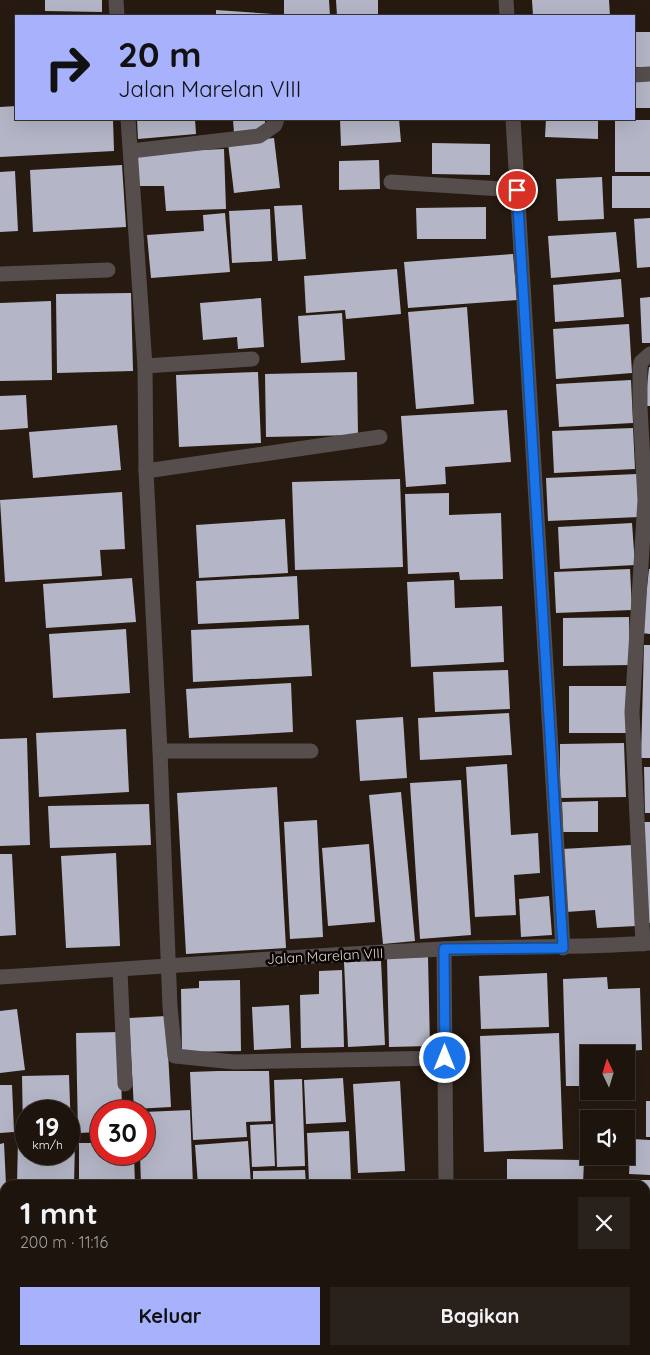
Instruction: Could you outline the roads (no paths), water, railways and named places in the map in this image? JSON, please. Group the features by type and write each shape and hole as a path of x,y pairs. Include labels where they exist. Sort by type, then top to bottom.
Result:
{"street":[{"path":"116,0 118,15"},
{"path":"506,0 507,15"},
{"path":"635,75 650,74"},
{"path":"128,120 145,366 146,471 160,751 168,965 175,1056 234,1062 445,1058"},
{"path":"131,151 259,136 274,125 276,120"},
{"path":"513,120 563,948"},
{"path":"391,182 517,190"},
{"path":"0,274 108,270"},
{"path":"646,944 632,712 645,500 640,368 641,362 650,354"},
{"path":"145,366 252,359"},
{"path":"146,471 380,438"},
{"path":"160,751 311,751"},
{"name":"Jalan Marelan VIII","path":"0,977 444,949 563,948 646,944"},
{"path":"444,949 446,1180"},
{"path":"120,970 126,1084"}]}
